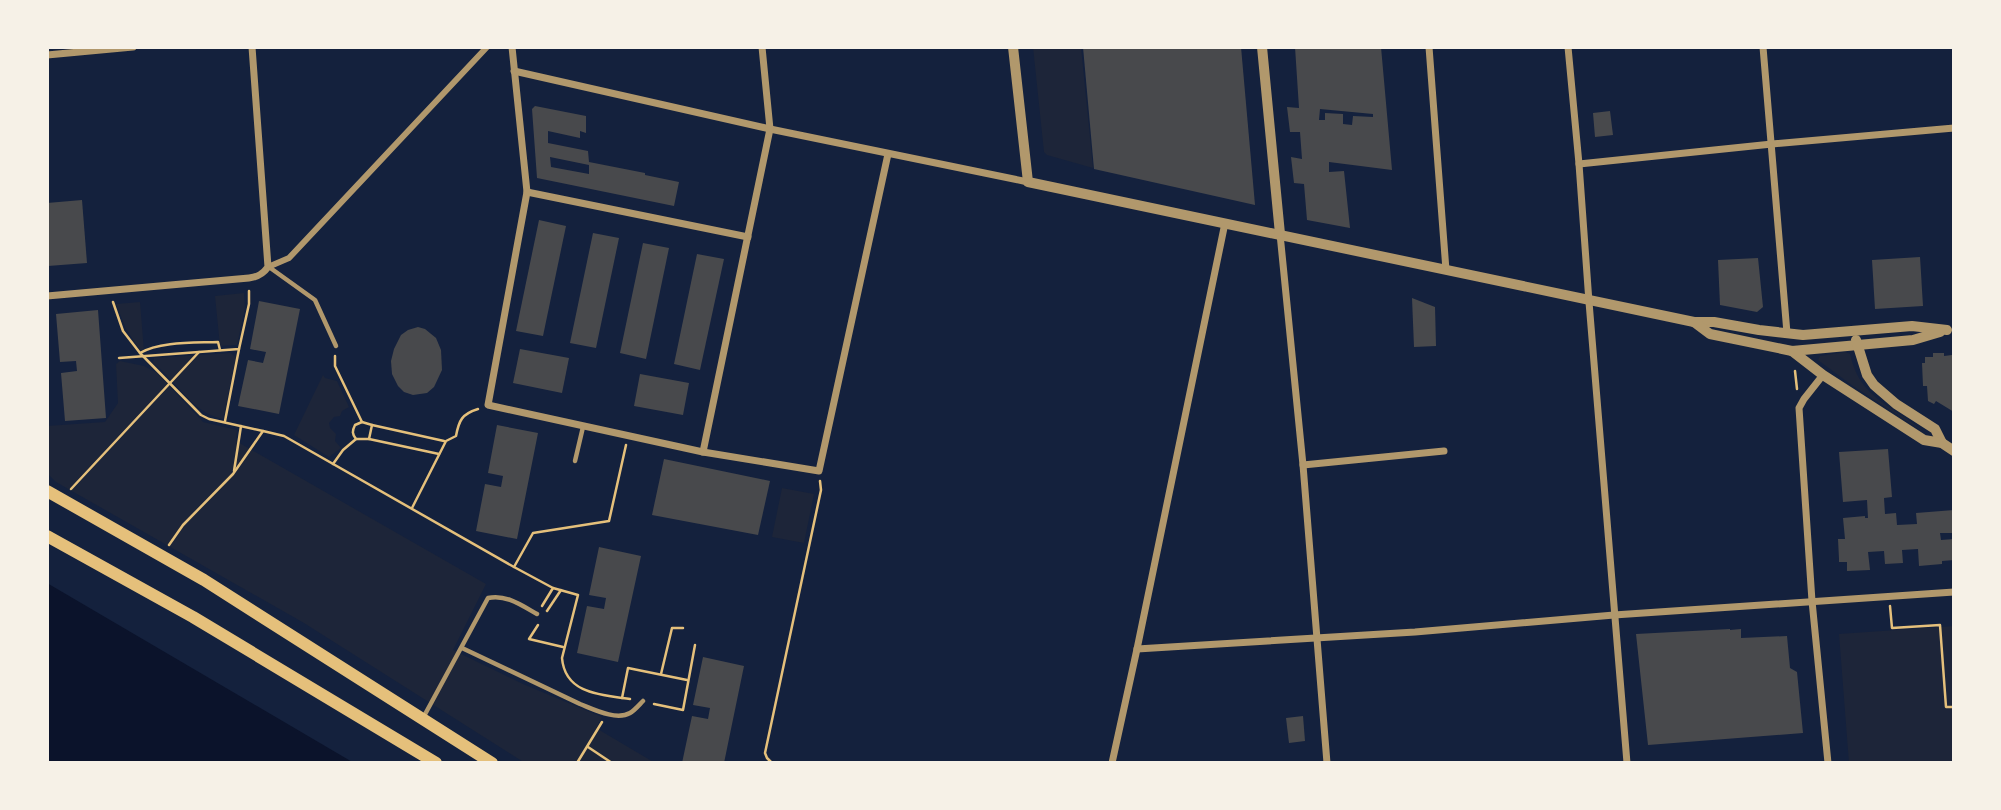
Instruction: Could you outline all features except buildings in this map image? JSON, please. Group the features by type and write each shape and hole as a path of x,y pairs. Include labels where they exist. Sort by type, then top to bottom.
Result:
{"main road":[{"path":"47,491 204,580 492,763"},
{"path":"47,536 193,617 436,763"}],"street":[{"path":"47,55 133,47"},
{"path":"252,47 268,267"},
{"path":"47,296 262,275 268,267 289,258 487,47"},
{"path":"512,47 527,192 488,405 703,452 819,471 888,154"},
{"path":"703,452 771,128 761,47"},
{"path":"1013,47 1028,182"},
{"path":"1262,47 1303,465 1327,763"},
{"path":"1429,47 1446,270"},
{"path":"1568,47 1627,763"},
{"path":"1763,47 1787,333"},
{"path":"514,71 888,154 1694,322 1714,321 1759,330 1803,334 1912,326 1951,330"},
{"path":"1579,164 1954,128"},
{"path":"527,192 748,237"},
{"path":"1112,763 1225,223"},
{"path":"1694,322 1710,334 1792,351 1913,340 1951,330"},
{"path":"1850,331 1858,344 1874,386 1935,429 1942,443"},
{"path":"1792,351 1823,375 1924,440 1942,443 1954,451"},
{"path":"1823,375 1799,408 1812,601 1828,763"},
{"path":"1303,465 1444,451"},
{"path":"1137,649 1318,639 1614,615 1954,592"}],"lane":[{"path":"268,267 315,300 336,346"},
{"path":"575,461 583,427"},
{"path":"422,718 488,598 506,597 537,614"},
{"path":"462,648 580,704 607,713 627,715 643,701"}],"path":[{"path":"225,423 249,304 249,278"},
{"path":"108,290 124,331 142,354 201,415 284,436 514,567 554,588 578,595 562,658 567,678 576,686 598,694 683,710 695,645"},
{"path":"142,354 149,348 210,342 218,342 220,350"},
{"path":"336,346 335,366 362,422"},
{"path":"119,358 142,354 239,349"},
{"path":"62,499 199,352"},
{"path":"412,508 446,441 456,436 459,421 466,413 488,405"},
{"path":"356,439 352,430 362,422 446,441"},
{"path":"369,439 372,425"},
{"path":"233,474 242,426"},
{"path":"161,556 183,525 233,474 263,431"},
{"path":"514,567 533,533 608,520 628,436"},
{"path":"333,464 343,450 356,439 369,439 439,454"},
{"path":"772,763 765,753 821,489 819,471"},
{"path":"537,614 554,588"},
{"path":"561,590 529,639 565,647"},
{"path":"1889,596 1892,628 1940,625 1946,707 1954,707"},
{"path":"661,674 672,628 683,628"},
{"path":"622,698 628,668 688,680"},
{"path":"577,763 607,713"},
{"path":"588,747 612,763"}],"shaded area":[{"path":"1033,47 1081,47 1093,168 1044,152"},
{"path":"244,293 245,308 237,345 220,346 215,296"},
{"path":"140,302 144,351 140,350 126,329 116,304"},
{"path":"1845,352 1850,354 1855,370 1870,393 1925,433 1818,360 1820,356"},
{"path":"230,353 236,357 223,419 202,410 153,363 154,358"},
{"path":"120,361 144,366 157,373 203,422 237,430 236,441 486,584 453,650 523,684 602,717 596,728 655,763 525,763 304,623 56,482 47,473 47,426 105,422 118,403 116,364"},
{"path":"323,375 337,381 349,407 329,423 336,434 335,441 341,448 329,457 294,435"},
{"path":"782,488 814,494 804,543 772,537"},
{"path":"47,583 354,763 47,763"},
{"path":"1954,626 1954,763 1849,763 1839,634"}]}
